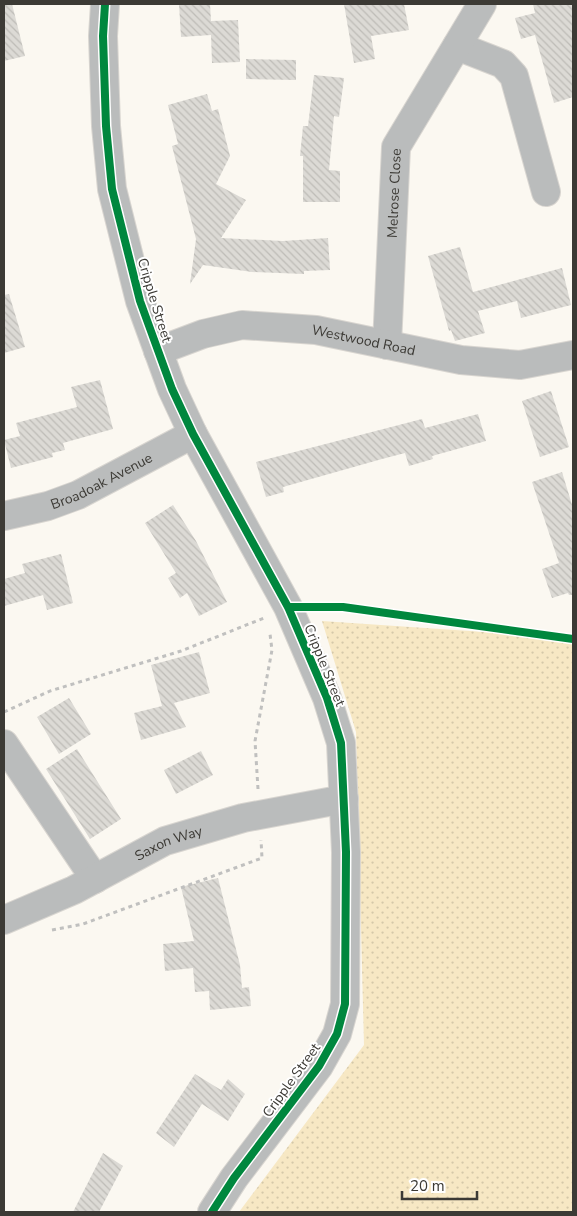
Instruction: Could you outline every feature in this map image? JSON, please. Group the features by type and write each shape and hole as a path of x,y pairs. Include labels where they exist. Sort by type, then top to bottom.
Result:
{"street":[{"name":"Cripple Street","path":"105,4 103,36 106,126 112,189 140,301 158,351 193,434 288,607 327,698 341,743 344,799 346,1004 337,1034 319,1066 234,1178 212,1212"},
{"name":"Melrose Close","path":"386,345 396,146 482,4"},
{"path":"457,46 503,64 514,76 546,192"},
{"name":"Westwood Road","path":"158,351 203,334 242,325 316,330 461,360 520,365 573,354"},
{"name":"Broadoak Avenue","path":"4,516 48,506 78,495 193,434"},
{"path":"4,744 95,879"},
{"name":"Saxon Way","path":"4,920 95,879 165,841 243,818 344,799"}],"path":[{"path":"4,712 50,691 181,651 288,607"}],"shaded area":[{"path":"322,621 573,638 573,1212 239,1212 364,1045 356,732"}],"building":[{"path":"4,4 12,4 25,56 4,61"},
{"path":"179,4 210,4 211,21 238,20 240,62 212,63 211,35 181,37"},
{"path":"344,4 404,4 409,30 371,36 375,59 354,63"},
{"path":"533,4 573,4 573,97 554,103 535,35 521,39 515,18 535,13"},
{"path":"246,59 296,60 296,80 246,79"},
{"path":"314,75 344,78 339,117 334,116 329,170 340,171 340,202 303,202 303,156 300,156 303,126 308,126"},
{"path":"207,94 212,111 218,109 230,156 216,184 246,200 221,238 283,241 328,238 330,270 304,271 304,274 252,272 203,265 190,284 196,239 172,146 178,144 168,105"},
{"path":"460,247 473,292 562,268 571,305 521,318 517,301 478,311 485,333 455,341 451,330 449,331 428,256"},
{"path":"9,294 25,347 4,353 4,295"},
{"path":"100,380 113,429 63,443 65,450 52,453 53,457 11,468 4,440 20,436 16,423 77,407 71,387"},
{"path":"551,391 569,447 540,457 522,401"},
{"path":"478,414 486,441 432,456 433,459 409,466 405,453 283,487 284,492 266,497 256,462 422,419 425,428"},
{"path":"562,472 573,508 573,595 568,593 552,598 542,569 559,563 532,482"},
{"path":"173,505 196,541 227,602 199,616 187,593 180,598 168,578 176,573 145,523"},
{"path":"61,554 73,603 47,610 43,595 4,606 4,579 25,573 22,564"},
{"path":"199,652 210,693 174,703 186,727 141,740 134,713 162,706 151,665"},
{"path":"69,698 91,734 59,754 37,717"},
{"path":"77,749 121,819 90,839 46,769"},
{"path":"201,751 213,775 176,794 164,770"},
{"path":"218,878 240,965 242,988 249,987 251,1006 210,1010 209,991 195,992 193,968 165,971 163,944 194,941 181,887"},
{"path":"195,1074 221,1090 228,1079 245,1094 228,1121 202,1104 174,1147 156,1133"},
{"path":"103,1153 123,1166 99,1212 73,1212"}],"cycle path":[{"path":"105,4 103,36 106,126 112,189 140,301 172,389 193,434 288,607 327,698 341,743 346,852 345,1004 337,1034 319,1066 234,1178 212,1212"},
{"path":"288,607 343,607 573,639"}]}
